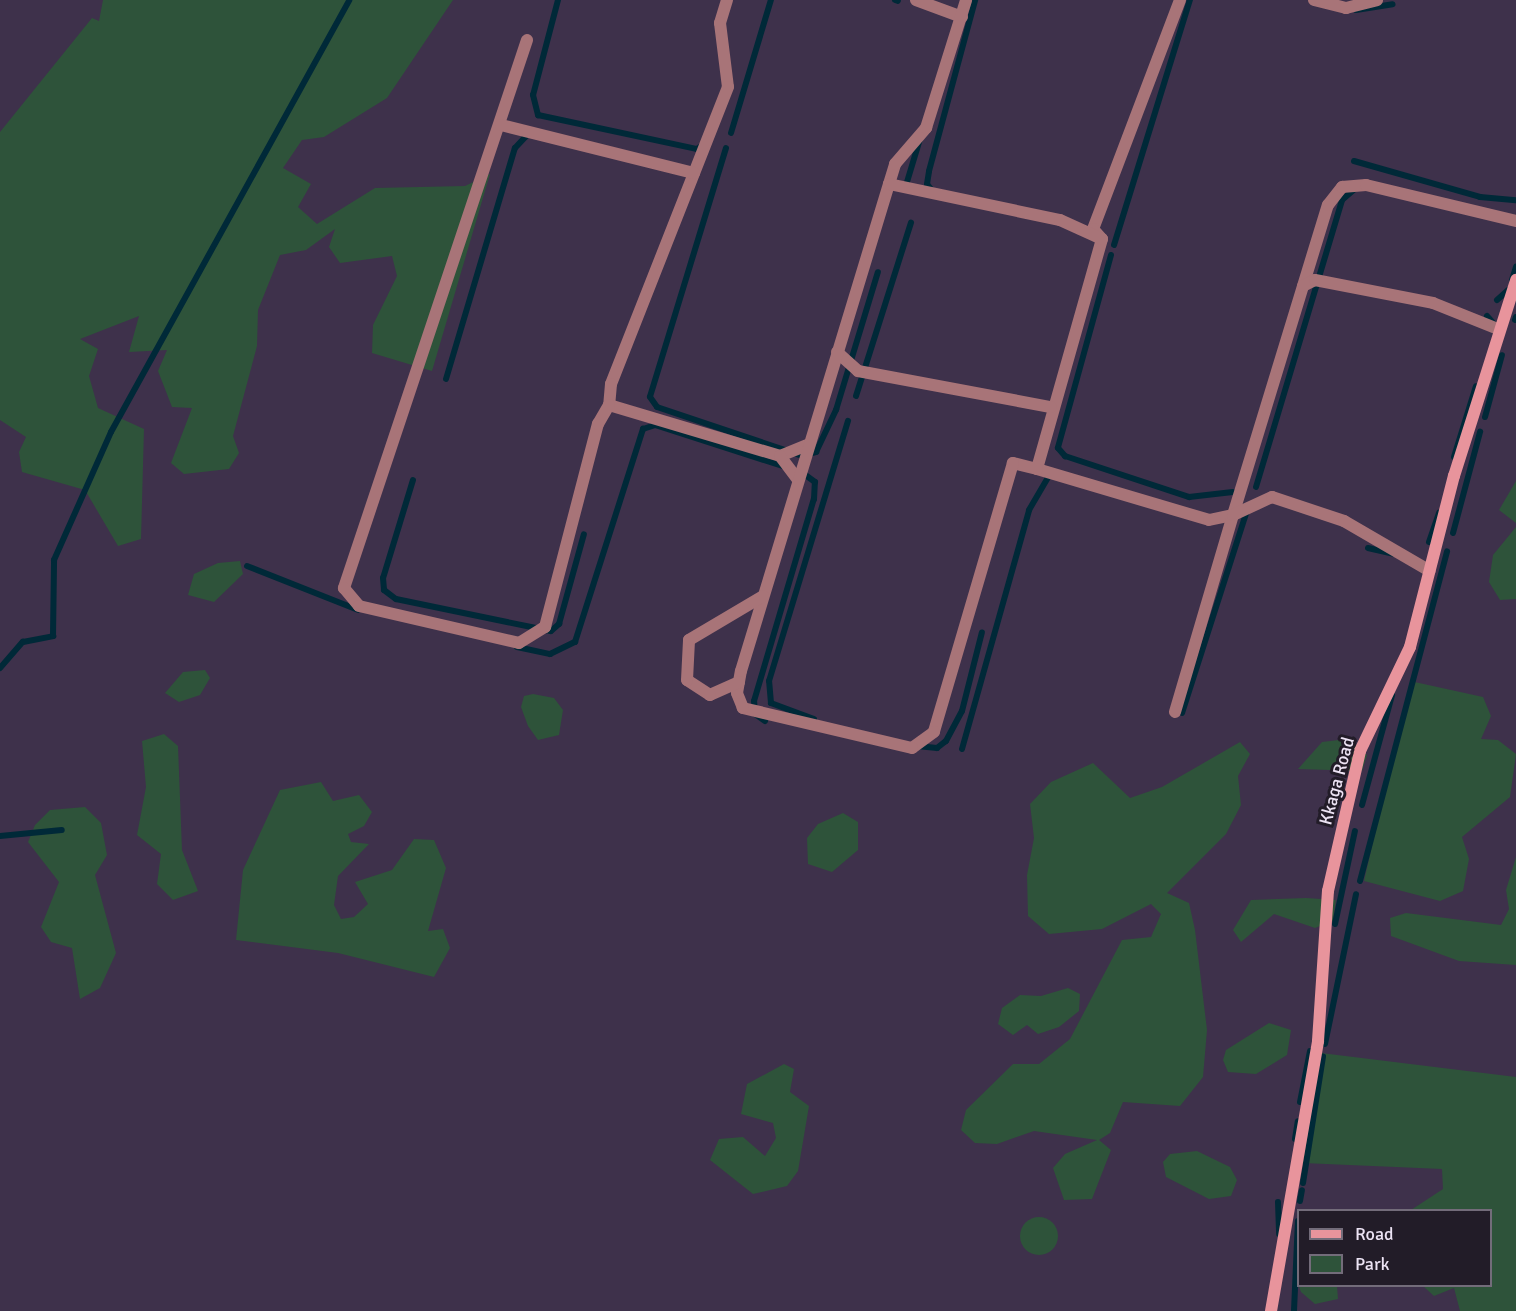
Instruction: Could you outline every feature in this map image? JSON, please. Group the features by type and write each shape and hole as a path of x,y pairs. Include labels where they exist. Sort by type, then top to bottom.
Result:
{"street":[{"path":"527,40 501,125 395,423 344,588 359,606 519,643 545,627 598,424 609,405 610,384 728,87 720,23 727,0"},
{"path":"916,0 962,17"},
{"path":"966,0 926,128 895,164 807,445 763,596 739,682 743,708 912,748 934,732 1013,463 1209,520 1233,515 1272,497 1344,522 1431,571"},
{"path":"1102,239 1093,229 1180,0"},
{"path":"1314,0 1346,8 1377,0"},
{"path":"501,125 694,172"},
{"path":"889,184 1060,220 1102,239"},
{"path":"1175,712 1328,205 1342,187 1366,185 1516,221"},
{"path":"1037,469 1051,407 1102,239"},
{"path":"1303,286 1315,280 1433,303 1498,329"},
{"name":"Kkaga Road","path":"1271,1311 1318,1041 1328,891 1360,750 1410,646 1498,329 1516,280"},
{"path":"837,352 858,371 1051,407"},
{"path":"609,405 780,456 798,480"},
{"path":"780,456 807,445"},
{"path":"739,682 710,694 687,680 688,640 763,596"}],"green space":[{"path":"103,0 453,0 387,98 324,137 302,140 283,168 311,184 298,207 317,224 375,188 465,186 490,174 432,371 372,353 373,325 397,276 392,256 340,263 329,247 335,229 306,250 280,255 258,310 257,346 233,436 239,453 229,469 184,474 171,463 192,408 172,407 158,371 167,350 129,352 139,316 80,339 98,349 89,376 98,408 144,429 141,539 118,546 85,490 22,472 19,452 26,437 0,420 0,132 92,18 99,21"},
{"path":"1516,481 1516,523 1499,510"},
{"path":"1516,527 1516,599 1500,600 1489,582 1493,555"},
{"path":"240,561 243,574 214,602 188,595 194,574 218,563"},
{"path":"205,670 210,678 200,695 179,702 165,693 183,672"},
{"path":"1410,681 1483,697 1491,716 1481,739 1498,740 1516,754 1510,797 1462,837 1469,859 1463,891 1440,901 1364,881"},
{"path":"533,694 554,698 563,710 559,735 538,740 528,726 521,707 524,696"},
{"path":"164,734 178,746 182,850 198,891 173,900 157,884 161,854 137,835 146,787 142,741"},
{"path":"1347,739 1367,755 1362,771 1298,769 1322,742"},
{"path":"1240,742 1250,754 1238,776 1241,805 1226,834 1167,893 1189,903 1195,930 1207,1030 1203,1077 1180,1106 1123,1102 1110,1133 1099,1140 1111,1150 1092,1199 1064,1200 1053,1168 1065,1154 1097,1140 1034,1131 997,1144 975,1143 961,1130 966,1110 1013,1064 1039,1064 1070,1039 1122,940 1151,937 1161,914 1151,904 1102,929 1049,934 1028,916 1027,875 1034,838 1030,804 1051,782 1093,763 1130,798 1162,787"},
{"path":"321,782 333,801 359,795 372,812 364,826 348,834 351,842 369,844 338,876 334,905 341,919 354,917 368,904 355,882 392,870 414,839 434,840 446,868 428,931 443,929 450,948 434,977 338,953 236,940 243,870 280,790"},
{"path":"85,807 101,823 107,855 95,875 116,953 100,988 80,999 72,948 51,942 41,927 59,882 28,842 35,825 50,810"},
{"path":"843,813 858,822 858,850 832,872 808,864 807,838 818,824"},
{"path":"1516,857 1516,965 1459,961 1391,936 1390,918 1406,913 1501,925 1509,909 1506,890"},
{"path":"1306,898 1336,900 1333,921 1315,928 1274,914 1241,942 1233,930 1251,900"},
{"path":"1068,988 1080,994 1079,1011 1059,1027 1038,1034 1027,1025 1013,1035 998,1024 1002,1008 1020,995 1041,996"},
{"path":"1269,1023 1291,1030 1287,1055 1256,1074 1228,1072 1223,1060 1226,1050"},
{"path":"1321,1053 1516,1077 1516,1311 1460,1311 1454,1288 1434,1296 1424,1287 1492,1287 1492,1209 1413,1209 1443,1189 1442,1169 1303,1163"},
{"path":"784,1064 794,1069 790,1092 809,1106 798,1171 787,1186 753,1194 710,1160 719,1139 743,1137 765,1156 776,1138 773,1123 741,1114 747,1084"},
{"path":"1197,1151 1230,1167 1237,1180 1231,1196 1209,1199 1166,1177 1163,1162 1170,1154"},
{"path":"1039,1217 1053,1222 1058,1236 1053,1250 1039,1255 1025,1250 1020,1236 1025,1222"},
{"path":"1299,1287 1337,1287 1338,1299 1315,1304 1301,1292"}],"waterway":[{"path":"0,668 23,642 53,636 54,560 111,432 349,0"},
{"path":"558,0 533,95 538,115 697,149 703,145"},
{"path":"731,133 771,0"},
{"path":"934,193 927,184 929,171 975,0"},
{"path":"1114,245 1190,0"},
{"path":"1356,10 1393,4"},
{"path":"446,379 515,148 529,133"},
{"path":"907,182 920,139"},
{"path":"726,148 650,397 657,407 803,456 816,452 836,410 878,272"},
{"path":"1354,161 1480,197 1516,200"},
{"path":"1256,487 1342,200 1356,188"},
{"path":"856,396 911,223"},
{"path":"1111,255 1058,448 1065,456 1189,497 1233,492"},
{"path":"1512,280 1516,267"},
{"path":"1497,300 1508,290"},
{"path":"1487,316 1496,326"},
{"path":"1485,417 1502,355"},
{"path":"1454,457 1476,386"},
{"path":"814,719 771,703 769,681 848,421"},
{"path":"517,647 550,654 575,642 643,429 655,425 786,467"},
{"path":"1453,533 1480,432"},
{"path":"765,721 755,714 754,701 814,499 815,482 801,472"},
{"path":"962,749 1029,510 1050,474"},
{"path":"413,480 383,578 384,590 396,599 551,631 559,624 584,534"},
{"path":"1182,713 1247,511"},
{"path":"1429,542 1439,513"},
{"path":"1368,548 1393,554"},
{"path":"1360,881 1447,551"},
{"path":"247,566 358,610"},
{"path":"917,746 937,748 946,741 962,711 982,632"},
{"path":"1362,805 1392,695"},
{"path":"0,836 62,830"},
{"path":"1335,924 1355,831"},
{"path":"1325,1044 1356,894"},
{"path":"1300,1102 1310,1051"},
{"path":"1303,1183 1323,1057"},
{"path":"1295,1139 1298,1121"},
{"path":"1300,1201 1302,1190"},
{"path":"1278,1202 1279,1234"},
{"path":"1294,1311 1297,1244"}]}
